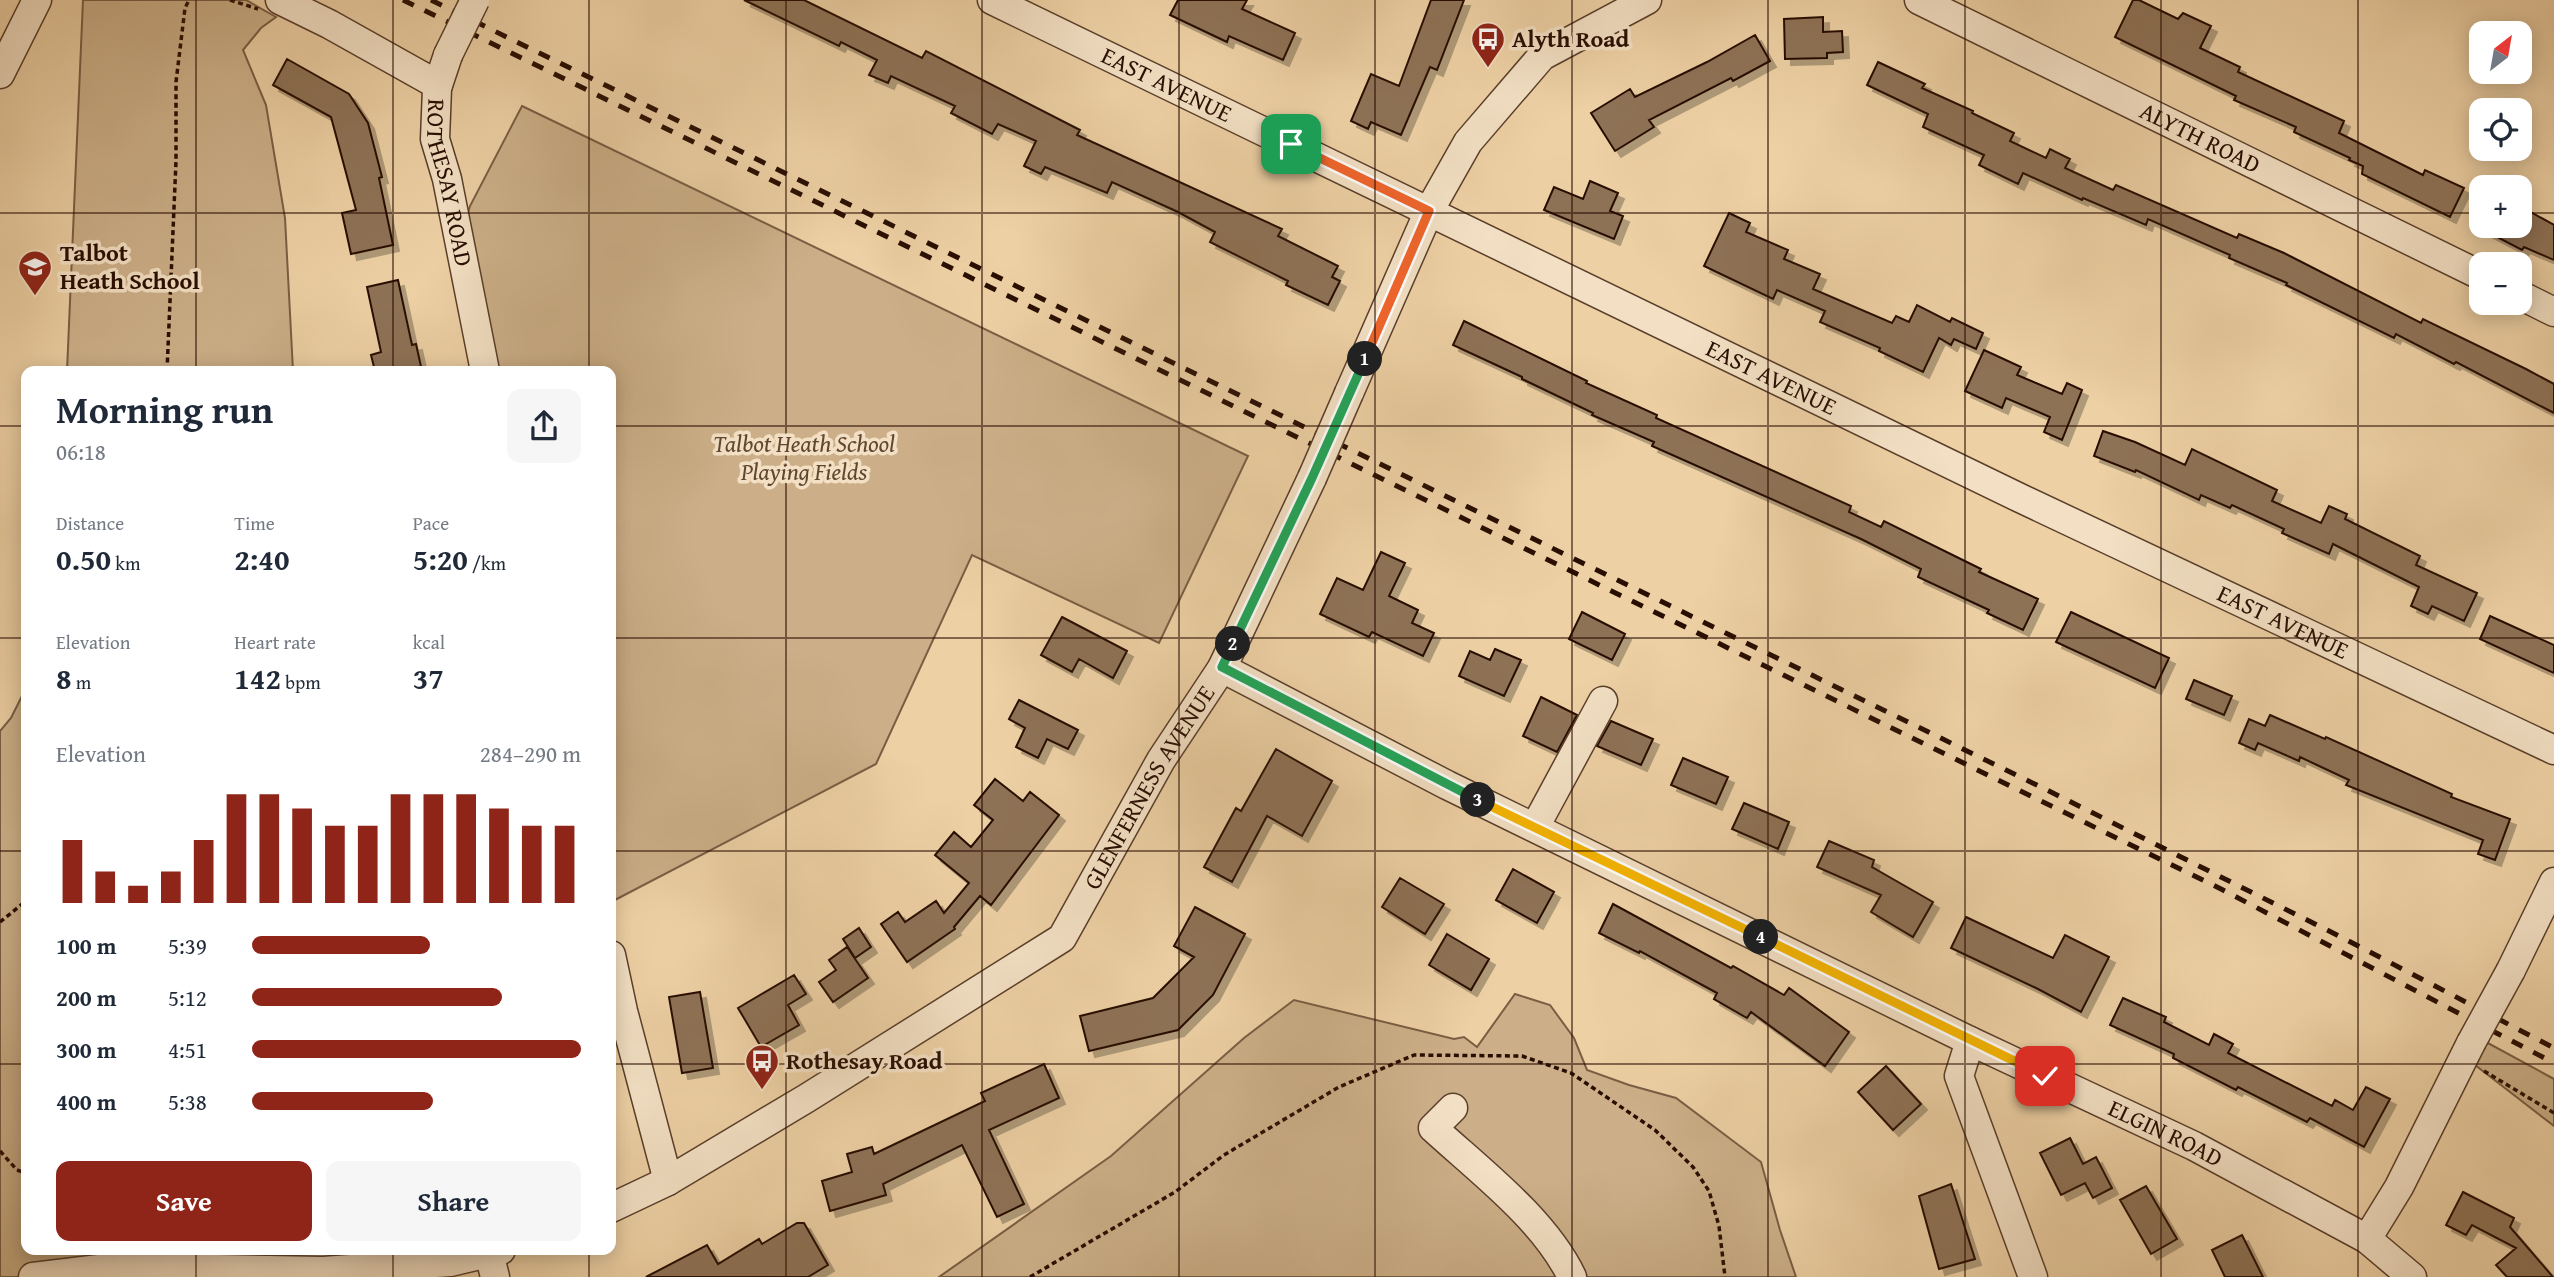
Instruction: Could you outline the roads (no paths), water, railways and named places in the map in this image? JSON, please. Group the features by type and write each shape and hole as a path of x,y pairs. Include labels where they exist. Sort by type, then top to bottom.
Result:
{"street":[{"path":"0,74 37,0"},
{"path":"280,0 438,85"},
{"name":"ROTHESAY ROAD","path":"475,0 448,55 438,85 435,139 447,179 484,366"},
{"name":"EAST AVENUE","path":"992,0 2020,498 2554,750"},
{"name":"GLENFERNESS AVENUE","path":"616,1206 668,1181 807,1098 1062,938 1161,760 1222,667 1312,478 1429,211 1468,142 1542,56 1647,0"},
{"name":"ALYTH ROAD","path":"1919,0 2469,270"},
{"path":"2532,301 2554,312"},
{"name":"ELGIN ROAD","path":"1222,667 1447,785 1970,1041 2194,1146 2367,1240 2412,1277"},
{"path":"1535,827 1602,701"},
{"path":"2367,1240 2399,1187 2554,882"},
{"path":"616,978 668,1181"},
{"path":"1970,1041 1959,1076 2033,1277"},
{"path":"1453,1108 1433,1128 1524,1212 1552,1246 1572,1277"},
{"path":"33,1277 116,1267 321,1260 495,1260"}],"railway":[{"path":"403,0 2221,889 2554,1063"},
{"path":"431,0 2049,791 2341,937 2554,1048"}],"place":[{"name":"Alyth Road","path":"1488,69"},
{"name":"Talbot Heath School","path":"35,297"},
{"name":"Rothesay Road","path":"762,1091"}],"park label":[{"name":"Talbot Heath School Playing Fields","path":"804,458"}]}
